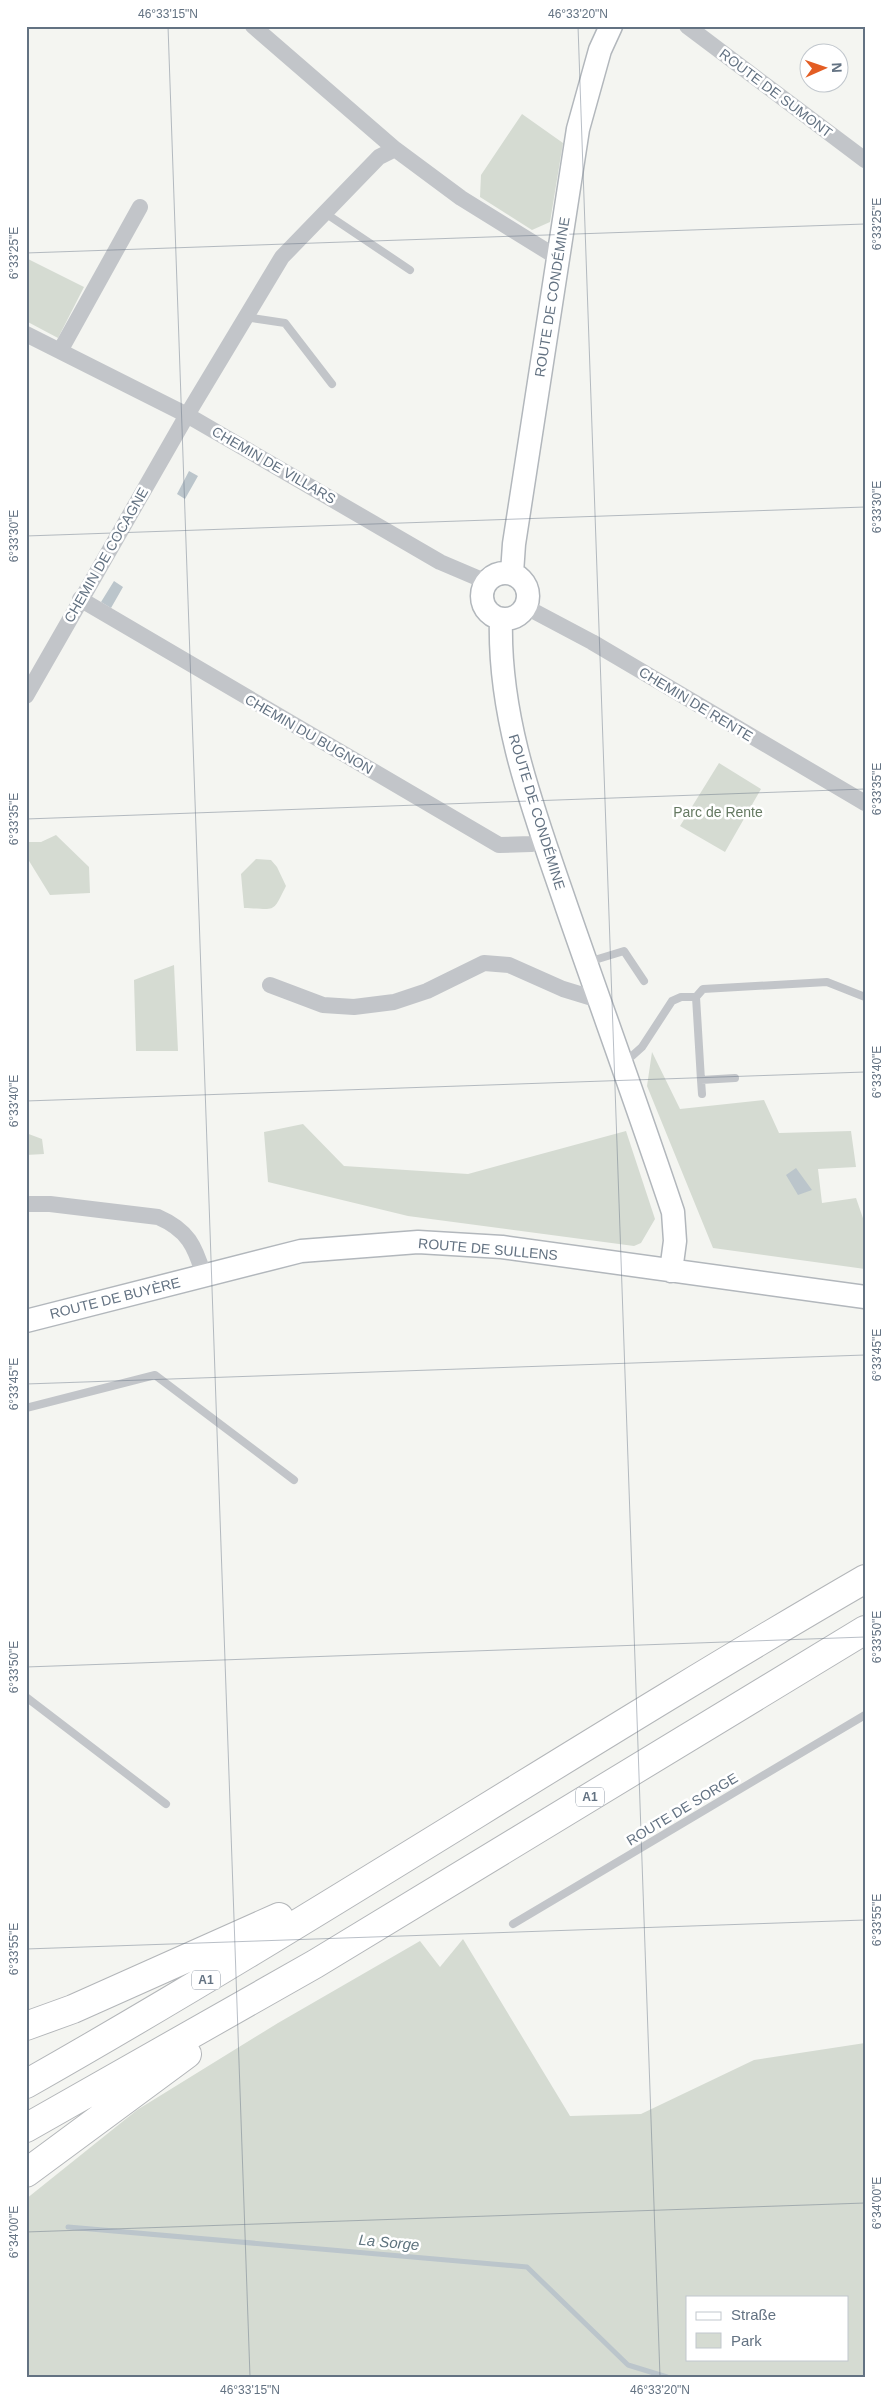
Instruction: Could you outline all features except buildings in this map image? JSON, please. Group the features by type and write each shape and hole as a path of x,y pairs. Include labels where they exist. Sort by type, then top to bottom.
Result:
{"highway":[{"name":"A1","path":"26,2084 216,1974 738,1653 865,1579"},
{"name":"A1","path":"26,2128 315,1964 865,1630"},
{"path":"26,2026 73,2009 178,1964 383,1870"},
{"path":"26,2173 124,2099 315,1964"}],"street":[{"path":"254,26 395,148 461,198 558,258"},
{"name":"ROUTE DE CONDÉMINE","path":"512,573 514,544 578,128 600,50 611,26"},
{"name":"ROUTE DE SUMONT","path":"687,26 865,160"},
{"name":"CHEMIN DE COCAGNE","path":"26,696 186,415 282,257 379,157 395,148"},
{"path":"60,351 140,207"},
{"name":"CHEMIN DE VILLARS","path":"26,334 186,415 440,562 486,582"},
{"path":"498,573 512,573 525,583 528,590 526,607 513,618 501,619 494,616 484,604 483,588 486,582 498,573"},
{"name":"CHEMIN DU BUGNON","path":"80,599 499,845 531,844 544,840"},
{"name":"CHEMIN DE RENTE","path":"526,607 592,642 865,803"},
{"name":"ROUTE DE CONDÉMINE","path":"501,619 501,668 514,748 586,963 673,1212 675,1241 671,1271"},
{"path":"270,985 323,1005 354,1006 394,1002 427,991 484,963 509,965 563,989 599,1000"},
{"path":"26,1204 50,1204 158,1216 174,1224 187,1236 197,1251 204,1276"},
{"name":"ROUTE DE SULLENS","path":"204,1276 301,1251 418,1242 502,1247 865,1297"},
{"name":"ROUTE DE BUYÈRE","path":"26,1321 204,1276"}],"lane":[{"path":"325,213 410,270"},
{"path":"245,318 284,323 332,384"},
{"path":"586,963 624,951 644,981"},
{"path":"620,1061 632,1056 642,1047 672,1001 681,997 696,997 703,990 827,982 865,996"},
{"path":"696,997 702,1094"},
{"path":"701,1080 735,1078"},
{"path":"26,1408 155,1375 294,1480"},
{"path":"26,1697 166,1804"},
{"name":"ROUTE DE SORGE","path":"513,1924 865,1715"}],"green space":[{"path":"522,114 563,143 550,222 532,230 480,197 481,175"},
{"path":"26,258 84,287 58,338 26,321"},
{"name":"Parc de Rente","path":"719,763 761,789 725,852 680,826"},
{"path":"56,835 89,867 90,893 50,895 26,856 26,842 41,842"},
{"path":"256,859 271,860 277,867 286,886 272,908 244,908 241,874"},
{"path":"174,965 178,1051 136,1051 134,980"},
{"path":"652,1052 680,1109 764,1100 779,1133 851,1131 856,1167 818,1169 822,1203 856,1198 865,1224 865,1269 713,1248 647,1086"},
{"path":"303,1124 344,1166 468,1174 626,1131 655,1219 641,1243 634,1246 408,1216 268,1182 264,1132"},
{"path":"26,1133 42,1139 44,1154 26,1155"},
{"path":"463,1939 570,2116 641,2114 754,2060 865,2043 865,2377 26,2377 26,2199 137,2110 278,2023 420,1941 440,1967"}],"shaded area":[{"path":"189,471 198,476 185,499 177,494"},
{"path":"114,581 123,587 111,608 101,602"},
{"path":"796,1168 812,1190 798,1195 786,1175"}],"waterway":[{"name":"La Sorge","path":"68,2227 527,2267 628,2365 667,2377"}]}
